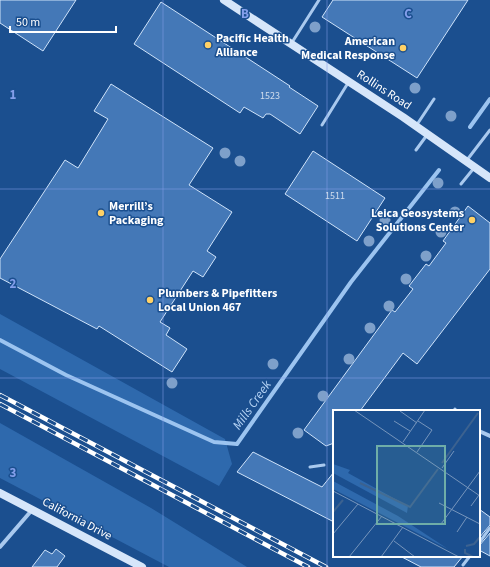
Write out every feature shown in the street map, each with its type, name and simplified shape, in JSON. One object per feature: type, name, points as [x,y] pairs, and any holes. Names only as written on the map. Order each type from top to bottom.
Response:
[{"type":"main road","name":"Rollins Road","points":[[224,0],[428,134],[490,178]]},
{"type":"main road","name":"California Drive","points":[[0,493],[142,567]]},
{"type":"street","points":[[480,431],[490,436]]},
{"type":"street","points":[[0,547],[33,510]]},
{"type":"lane","points":[[291,44],[319,0]]},
{"type":"lane","points":[[322,125],[349,82]]},
{"type":"lane","points":[[416,126],[434,99]]},
{"type":"lane","points":[[467,161],[489,131]]},
{"type":"lane","points":[[416,150],[428,134]]},
{"type":"lane","points":[[461,184],[476,167]]},
{"type":"lane","points":[[310,467],[324,465]]},
{"type":"lane","points":[[480,542],[490,528]]},
{"type":"lane","points":[[463,565],[469,557]]},
{"type":"shaded area","points":[[0,314],[225,439],[232,464],[219,486],[0,369]]},
{"type":"shaded area","points":[[0,423],[151,508],[247,567],[169,567],[0,478]]},
{"type":"building","points":[[0,0],[76,0],[43,51],[0,23]]},
{"type":"building","name":"American Medical Response","points":[[333,0],[468,0],[417,78],[322,17]]},
{"type":"building","points":[[161,2],[290,86],[289,87],[318,106],[300,134],[270,114],[266,114],[263,118],[244,107],[240,113],[134,44]]},
{"type":"building","name":"Merrill’s Packaging","points":[[111,84],[213,148],[189,185],[232,212],[207,251],[216,257],[203,277],[193,271],[160,322],[170,328],[166,335],[187,349],[172,372],[99,326],[97,329],[0,278],[0,259],[65,160],[78,168],[108,119],[94,111]]},
{"type":"building","points":[[313,151],[385,198],[357,241],[285,194]]},
{"type":"building","points":[[468,206],[490,223],[490,269],[417,364],[403,353],[361,410],[333,410],[333,443],[326,446],[304,430],[392,310],[395,312],[413,289],[409,286],[426,264],[429,266],[446,243],[443,241]]},
{"type":"building","points":[[253,452],[322,487],[333,473],[333,521],[237,472]]},
{"type":"building","points":[[480,510],[490,517],[490,525],[480,537]]},
{"type":"building","points":[[490,533],[490,556],[480,551],[480,545]]},
{"type":"building","points":[[56,549],[65,556],[57,567],[32,567],[45,550],[52,554]]},
{"type":"building","points":[[402,557],[462,557],[454,567],[421,567]]},
{"type":"waterway","name":"Mills Creek","points":[[470,127],[490,99]]},
{"type":"waterway","name":"Mills Creek","points":[[0,340],[66,375],[214,442],[237,444],[351,282],[439,170]]},
{"type":"railway","points":[[0,395],[326,567]]},
{"type":"railway","points":[[0,404],[308,567]]},
{"type":"place","name":"Pacific Health Alliance","points":[[208,45]]},
{"type":"place","name":"American Medical Response","points":[[403,48]]},
{"type":"place","name":"Merrill’s Packaging","points":[[101,213]]},
{"type":"place","name":"Leica Geosystems Solutions Center","points":[[472,220]]},
{"type":"place","name":"Plumbers & Pipefitters Local Union 467","points":[[150,300]]}]
